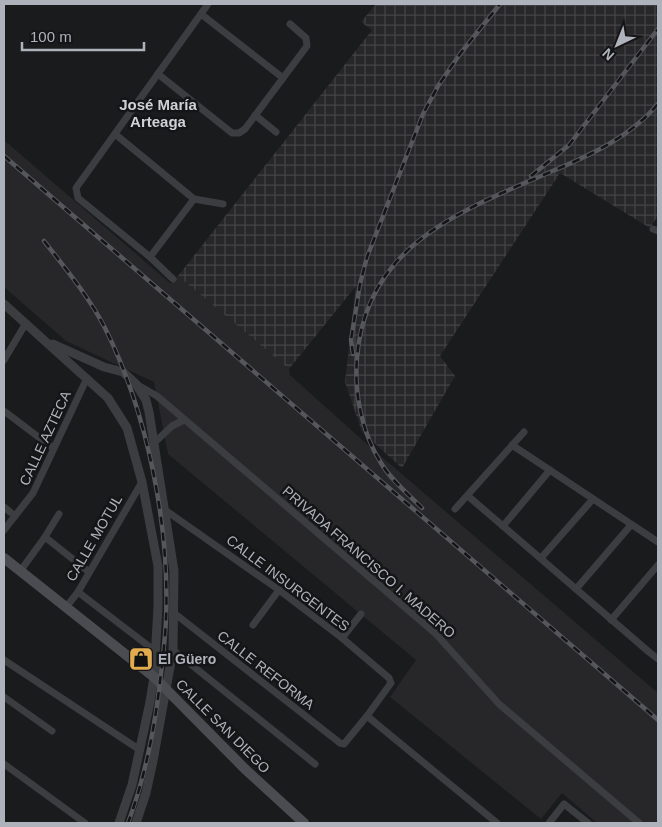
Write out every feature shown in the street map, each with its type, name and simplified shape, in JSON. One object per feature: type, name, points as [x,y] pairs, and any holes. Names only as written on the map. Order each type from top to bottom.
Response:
[{"type":"main road","name":"CALLE SAN DIEGO","points":[[4,558],[67,606],[154,677],[245,769],[304,823]]},
{"type":"street","points":[[173,279],[78,198],[76,188],[208,4]]},
{"type":"street","points":[[201,14],[283,78]]},
{"type":"street","points":[[158,74],[232,133],[239,133],[245,129],[307,46],[306,38],[290,24]]},
{"type":"street","points":[[255,115],[276,132]]},
{"type":"street","points":[[114,134],[194,199],[223,204]]},
{"type":"street","points":[[150,258],[194,199]]},
{"type":"street","points":[[4,304],[108,398],[124,421],[142,482],[158,566],[158,608],[154,677],[132,785],[119,823]]},
{"type":"street","points":[[4,360],[26,324]]},
{"type":"street","points":[[46,341],[104,367],[123,372],[136,384],[146,400],[174,571],[174,613],[173,650],[167,690],[146,793],[136,823]]},
{"type":"street","name":"CALLE AZTECA","points":[[4,530],[33,493],[86,378]]},
{"type":"street","name":"PRIVADA FRANCISCO I. MADERO","points":[[136,384],[156,396],[435,632],[500,704],[639,823]]},
{"type":"street","points":[[4,411],[54,448]]},
{"type":"street","points":[[154,444],[172,426],[184,420]]},
{"type":"street","points":[[456,509],[524,432]]},
{"type":"street","points":[[512,445],[658,542]]},
{"type":"street","points":[[503,526],[550,470]]},
{"type":"street","name":"CALLE MOTUL","points":[[67,606],[78,592],[142,482]]},
{"type":"street","points":[[468,496],[611,620],[657,656]]},
{"type":"street","points":[[541,558],[593,498]]},
{"type":"street","points":[[4,507],[15,516]]},
{"type":"street","name":"CALLE INSURGENTES","points":[[165,510],[279,590],[342,638],[389,678],[391,683],[367,716]]},
{"type":"street","points":[[21,570],[59,514]]},
{"type":"street","points":[[576,589],[631,525]]},
{"type":"street","points":[[45,537],[89,572]]},
{"type":"street","points":[[611,620],[658,565]]},
{"type":"street","points":[[253,625],[279,590]]},
{"type":"street","points":[[78,592],[155,651]]},
{"type":"street","name":"CALLE REFORMA","points":[[174,613],[340,743],[344,744],[367,716]]},
{"type":"street","points":[[342,638],[361,614]]},
{"type":"street","points":[[173,650],[315,764]]},
{"type":"street","points":[[4,660],[140,750]]},
{"type":"street","points":[[4,697],[52,731]]},
{"type":"street","points":[[367,716],[497,823]]},
{"type":"street","points":[[4,764],[85,823]]},
{"type":"street","points":[[549,823],[564,804],[588,823]]},
{"type":"shaded area","points":[[376,4],[658,4],[658,216],[650,228],[560,173],[440,356],[455,376],[402,468],[362,432],[345,382],[356,286],[289,369],[178,276],[372,30],[361,22]]},
{"type":"shaded area","points":[[4,140],[171,284],[178,276],[289,369],[290,375],[369,446],[658,693],[658,823],[597,823],[562,793],[541,819],[390,697],[416,660],[168,454],[154,382],[66,341],[4,287]]},
{"type":"railway","points":[[353,354],[351,340],[360,284],[367,257],[423,114],[438,86],[460,54],[500,4]]},
{"type":"railway","points":[[531,176],[569,145],[658,29]]},
{"type":"railway","points":[[422,508],[395,481],[381,463],[364,426],[358,399],[357,358],[364,319],[379,286],[399,259],[425,236],[454,217],[611,143],[636,126],[658,104]]},
{"type":"railway","points":[[4,156],[658,720]]},
{"type":"railway","points":[[44,241],[92,305],[120,361],[144,432],[160,508],[166,583],[164,649],[150,746],[143,777],[128,823]]},
{"type":"place","name":"El Güero","points":[[141,659]]},
{"type":"district","name":"José María Arteaga","points":[[158,112]]}]
